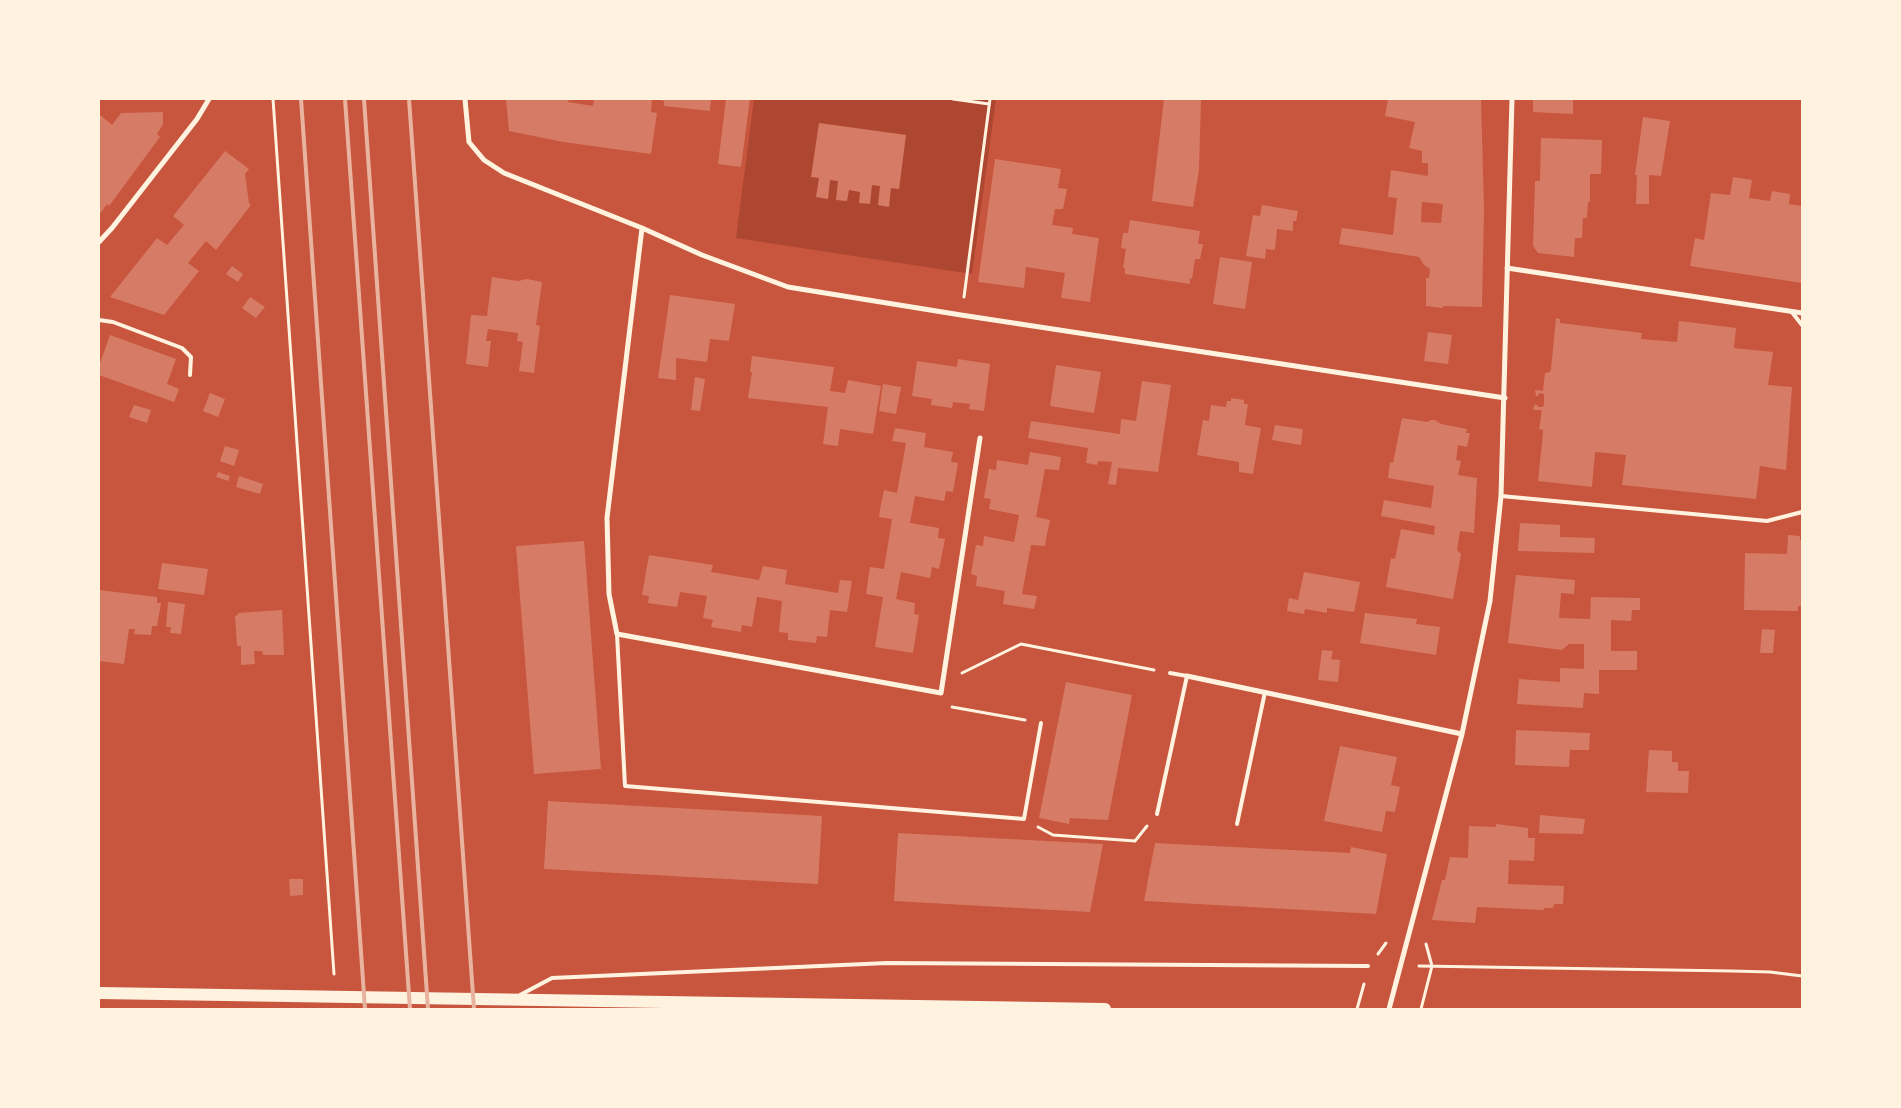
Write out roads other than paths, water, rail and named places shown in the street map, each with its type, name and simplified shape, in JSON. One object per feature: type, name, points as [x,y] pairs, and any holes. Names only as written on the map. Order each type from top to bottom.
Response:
[{"type":"main road","points":[[99,994],[1105,1009]]},
{"type":"street","points":[[99,242],[197,119],[209,99]]},
{"type":"street","points":[[465,99],[469,142],[484,160],[504,172],[642,228],[702,255],[788,287],[1505,398]]},
{"type":"street","points":[[1389,1009],[1462,734],[1490,601],[1501,496],[1512,99]]},
{"type":"street","points":[[642,228],[607,518],[609,594],[617,634],[940,694],[980,438]]},
{"type":"street","points":[[1507,268],[1802,313]]},
{"type":"street","points":[[1187,676],[1462,734]]},
{"type":"lane","points":[[1791,311],[1802,325]]},
{"type":"lane","points":[[99,320],[113,322],[182,348],[191,357],[190,375]]},
{"type":"lane","points":[[1501,496],[1767,521],[1802,512]]},
{"type":"lane","points":[[617,634],[625,786],[1024,819],[1041,723]]},
{"type":"lane","points":[[1157,814],[1187,676],[1170,673]]},
{"type":"lane","points":[[1237,824],[1265,692]]},
{"type":"lane","points":[[511,1000],[552,978],[887,963],[1368,966]]},
{"type":"railway","points":[[301,99],[365,1009]]},
{"type":"railway","points":[[345,99],[410,1009]]},
{"type":"railway","points":[[364,99],[428,1009]]},
{"type":"railway","points":[[409,99],[474,1009]]}]
